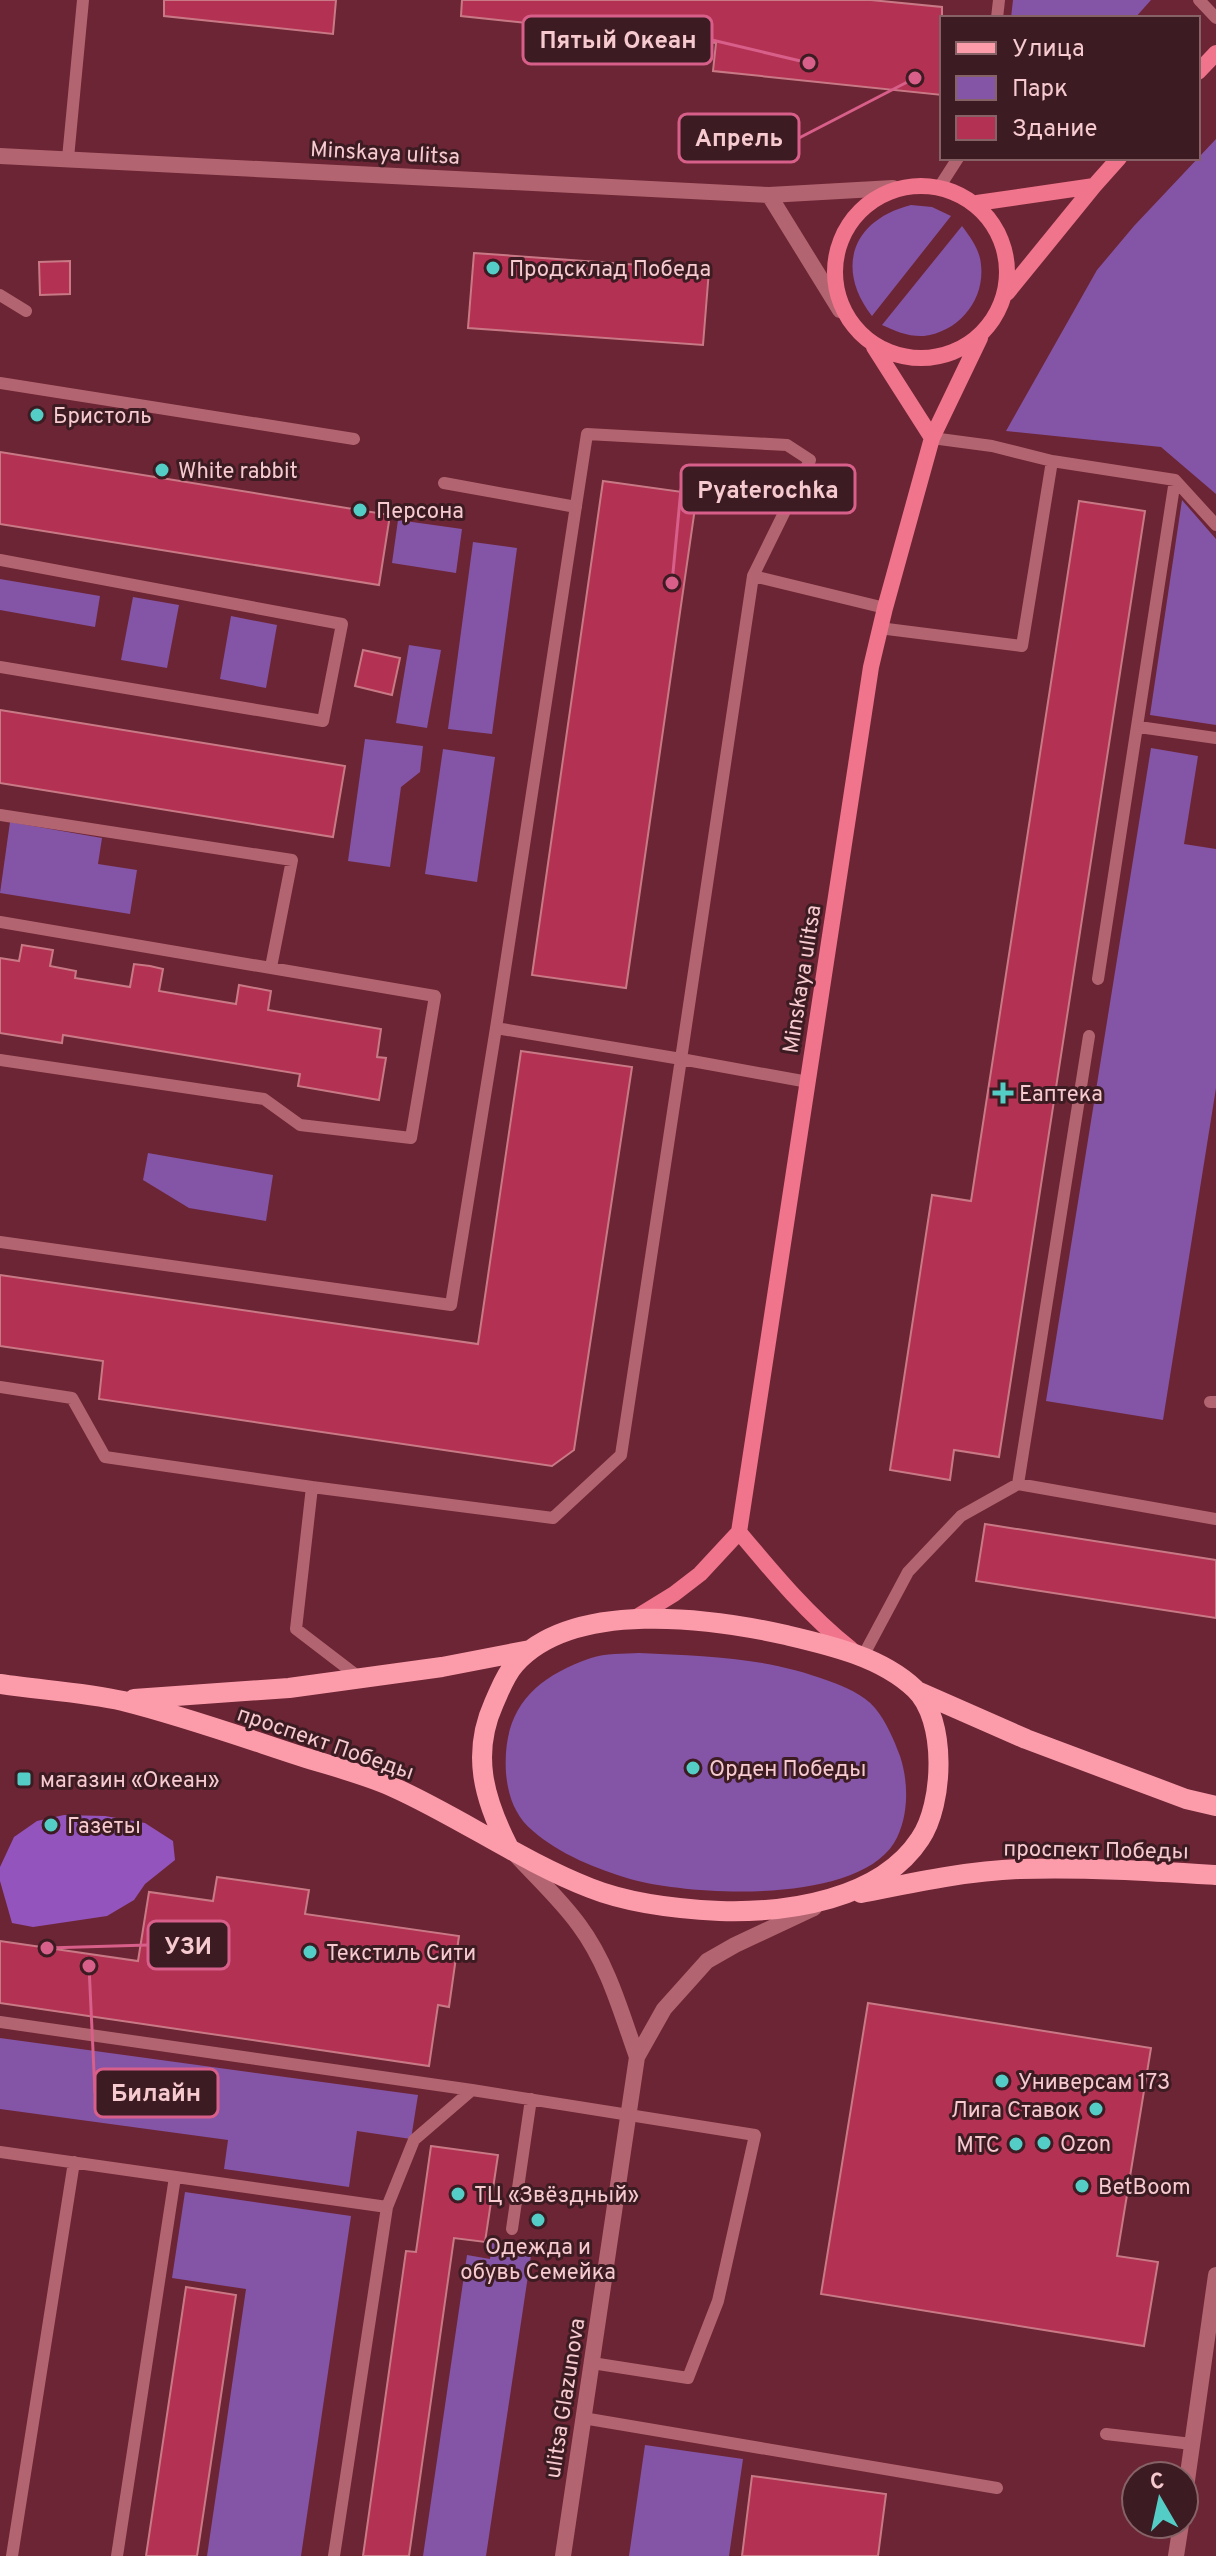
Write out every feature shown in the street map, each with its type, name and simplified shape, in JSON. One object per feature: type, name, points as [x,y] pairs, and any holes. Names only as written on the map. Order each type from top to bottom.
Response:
[{"type":"main road","points":[[1200,70],[1216,53]]},
{"type":"main road","points":[[874,347],[929,360],[980,338],[1007,293],[1117,160]]},
{"type":"main road","points":[[932,438],[874,347],[840,310],[833,260],[853,215],[893,188],[940,186],[977,203],[1004,240],[1007,293]]},
{"type":"main road","points":[[977,203],[1094,186]]},
{"type":"main road","name":"Minskaya ulitsa","points":[[739,1532],[871,667],[932,438],[980,338]]},
{"type":"main road","points":[[635,1618],[700,1574],[739,1532],[773,1574],[827,1630],[862,1658]]},
{"type":"main road","points":[[508,1846],[491,1812],[484,1781],[482,1740],[503,1683],[514,1665],[530,1650],[556,1636],[609,1621],[635,1618],[747,1626],[810,1641],[893,1671],[919,1692],[1026,1739],[1186,1799],[1216,1806]]},
{"type":"main road","name":"проспект Победы","points":[[120,1701],[289,1688],[442,1667],[530,1650]]},
{"type":"main road","name":"проспект Победы","points":[[0,1684],[120,1701],[391,1786],[548,1870],[594,1890],[642,1903],[686,1909],[755,1911],[1016,1869],[1106,1869],[1216,1875]]},
{"type":"main road","points":[[833,1899],[895,1866],[918,1843],[932,1819],[938,1752],[933,1717],[919,1692]]},
{"type":"street","name":"Minskaya ulitsa","points":[[0,156],[769,195],[893,188]]},
{"type":"street","points":[[769,195],[840,310]]},
{"type":"street","name":"ulitsa Glazunova","points":[[508,1846],[579,1925],[609,1977],[637,2057]]},
{"type":"street","name":"ulitsa Glazunova","points":[[563,2556],[637,2057],[664,2009],[707,1961],[833,1899]]},
{"type":"street","points":[[1190,2460],[1216,2275]]},
{"type":"lane","points":[[68,158],[83,0]]},
{"type":"lane","points":[[1199,0],[1216,18]]},
{"type":"lane","points":[[940,186],[957,160]]},
{"type":"lane","points":[[0,295],[26,311]]},
{"type":"lane","points":[[0,383],[354,439]]},
{"type":"lane","points":[[0,1242],[451,1305],[587,434],[787,445],[810,460],[753,576],[621,1455],[553,1518],[105,1457],[72,1398],[0,1387]]},
{"type":"lane","points":[[932,438],[1175,480],[1216,525]]},
{"type":"lane","points":[[879,628],[1022,646],[1052,461]]},
{"type":"lane","points":[[1098,979],[1175,480]]},
{"type":"lane","points":[[444,483],[576,507]]},
{"type":"lane","points":[[0,560],[342,624],[323,721],[0,667]]},
{"type":"lane","points":[[753,576],[885,608]]},
{"type":"lane","points":[[1139,727],[1216,738]]},
{"type":"lane","points":[[0,815],[292,860],[271,967]]},
{"type":"lane","points":[[0,922],[435,996],[411,1138],[300,1125],[264,1099],[0,1060]]},
{"type":"lane","points":[[496,1028],[808,1082]]},
{"type":"lane","points":[[1018,1484],[1089,1036]]},
{"type":"lane","points":[[862,1658],[908,1572],[961,1516],[1018,1484],[1216,1519]]},
{"type":"lane","points":[[312,1487],[296,1629],[360,1678]]},
{"type":"lane","points":[[0,2022],[472,2090],[755,2135],[718,2301],[688,2378],[592,2363]]},
{"type":"lane","points":[[334,2556],[387,2207],[414,2140],[472,2090]]},
{"type":"lane","points":[[512,2229],[531,2099]]},
{"type":"lane","points":[[0,2152],[387,2207]]},
{"type":"lane","points":[[12,2556],[74,2162]]},
{"type":"lane","points":[[117,2556],[175,2177]]},
{"type":"lane","points":[[583,2418],[997,2488]]},
{"type":"lane","points":[[1106,2434],[1192,2444]]},
{"type":"green space","points":[[1013,0],[1151,0],[1137,16],[1011,16]]},
{"type":"green space","points":[[1216,139],[1216,494],[1161,447],[1006,431],[1097,270],[1134,226],[1196,160],[1200,160],[1200,156]]},
{"type":"green space","points":[[911,205],[932,207],[951,216],[872,316],[854,281],[856,248],[863,234],[875,222]]},
{"type":"green space","points":[[962,226],[977,249],[981,265],[979,290],[967,312],[948,328],[924,336],[908,335],[882,325]]},
{"type":"green space","points":[[1182,500],[1216,539],[1216,725],[1150,715]]},
{"type":"green space","points":[[398,520],[462,529],[456,573],[392,563]]},
{"type":"green space","points":[[473,542],[517,548],[492,734],[448,729]]},
{"type":"green space","points":[[0,579],[100,596],[95,627],[0,610]]},
{"type":"green space","points":[[133,597],[179,605],[167,668],[121,660]]},
{"type":"green space","points":[[231,616],[277,625],[266,688],[220,679]]},
{"type":"green space","points":[[409,645],[441,650],[427,728],[396,723]]},
{"type":"green space","points":[[365,739],[423,746],[420,772],[401,787],[390,867],[348,861]]},
{"type":"green space","points":[[1151,748],[1198,756],[1184,844],[1216,849],[1216,1088],[1163,1420],[1046,1401]]},
{"type":"green space","points":[[443,749],[495,757],[477,882],[425,874]]},
{"type":"green space","points":[[10,822],[102,838],[98,864],[137,870],[130,914],[0,893]]},
{"type":"green space","points":[[148,1153],[273,1175],[266,1221],[189,1208],[143,1180]]},
{"type":"green space","points":[[639,1653],[758,1662],[835,1683],[865,1699],[886,1725],[903,1766],[905,1812],[894,1843],[874,1863],[845,1877],[770,1891],[730,1891],[657,1885],[630,1879],[579,1860],[543,1839],[521,1819],[509,1790],[506,1751],[516,1714],[525,1699],[538,1687],[571,1666],[602,1655]]},
{"type":"green space","points":[[0,2038],[418,2095],[411,2139],[357,2131],[349,2187],[224,2169],[228,2140],[0,2109]]},
{"type":"green space","points":[[185,2192],[351,2216],[301,2556],[207,2556],[246,2289],[172,2278]]},
{"type":"green space","points":[[492,2243],[532,2249],[486,2556],[423,2556],[467,2255],[490,2259]]},
{"type":"green space","points":[[645,2445],[743,2459],[729,2556],[629,2556]]},
{"type":"shaded area","points":[[64,1815],[105,1816],[145,1823],[173,1841],[175,1860],[145,1884],[134,1900],[107,1916],[33,1927],[12,1923],[0,1881],[0,1867],[14,1837],[37,1821]]},
{"type":"building","points":[[164,0],[336,0],[333,34],[164,16]]},
{"type":"building","points":[[462,0],[871,0],[942,7],[940,95],[713,71],[716,43],[461,16]]},
{"type":"building","points":[[474,253],[709,270],[703,345],[468,328]]},
{"type":"building","points":[[70,261],[70,294],[40,295],[39,262]]},
{"type":"building","points":[[0,452],[390,515],[379,585],[0,524]]},
{"type":"building","points":[[603,481],[697,494],[626,988],[532,975]]},
{"type":"building","points":[[1079,501],[1145,511],[999,1457],[954,1450],[950,1480],[890,1470],[932,1195],[971,1201]]},
{"type":"building","points":[[363,650],[400,658],[392,695],[355,686]]},
{"type":"building","points":[[0,710],[345,766],[333,837],[0,783]]},
{"type":"building","points":[[22,945],[53,950],[50,966],[76,971],[75,978],[130,987],[134,964],[150,966],[163,969],[159,991],[236,1004],[239,985],[271,991],[268,1010],[381,1029],[377,1057],[386,1058],[379,1100],[298,1086],[300,1074],[63,1035],[62,1043],[0,1033],[0,958],[19,961]]},
{"type":"building","points":[[521,1051],[632,1067],[574,1450],[552,1466],[99,1399],[103,1361],[0,1346],[0,1275],[478,1344]]},
{"type":"building","points":[[985,1524],[1216,1560],[1216,1618],[976,1581]]},
{"type":"building","points":[[217,1877],[309,1890],[305,1914],[459,1936],[449,2007],[438,2005],[429,2066],[0,2003],[0,1941],[138,1961],[149,1892],[213,1901]]},
{"type":"building","points":[[868,2003],[1151,2048],[1117,2256],[1158,2262],[1144,2346],[821,2294]]},
{"type":"building","points":[[431,2146],[498,2155],[485,2242],[454,2238],[409,2556],[363,2556],[406,2251],[416,2252]]},
{"type":"building","points":[[186,2287],[236,2295],[197,2556],[146,2556]]},
{"type":"building","points":[[752,2476],[886,2494],[878,2556],[742,2556]]},
{"type":"place","name":"Пятый Океан","points":[[809,63]]},
{"type":"place","name":"Апрель","points":[[915,78]]},
{"type":"place","name":"Продсклад Победа","points":[[493,268]]},
{"type":"place","name":"Бристоль","points":[[37,415]]},
{"type":"place","name":"White rabbit","points":[[162,470]]},
{"type":"place","name":"Персона","points":[[360,510]]},
{"type":"place","name":"Pyaterochka","points":[[672,583]]},
{"type":"place","name":"Еаптека","points":[[1003,1093]]},
{"type":"place","name":"Орден Победы","points":[[693,1768]]},
{"type":"place","name":"магазин «Океан»","points":[[24,1779]]},
{"type":"place","name":"Газеты","points":[[51,1825]]},
{"type":"place","name":"УЗИ","points":[[47,1948]]},
{"type":"place","name":"Текстиль Сити","points":[[310,1952]]},
{"type":"place","name":"Билайн","points":[[89,1966]]},
{"type":"place","name":"Универсам 173","points":[[1002,2081]]},
{"type":"place","name":"Лига Ставок","points":[[1096,2109]]},
{"type":"place","name":"Ozon","points":[[1044,2143]]},
{"type":"place","name":"МТС","points":[[1016,2144]]},
{"type":"place","name":"BetBoom","points":[[1082,2186]]},
{"type":"place","name":"ТЦ «Звёздный»","points":[[458,2194]]},
{"type":"place","name":"Одежда и обувь Семейка","points":[[538,2220]]}]
